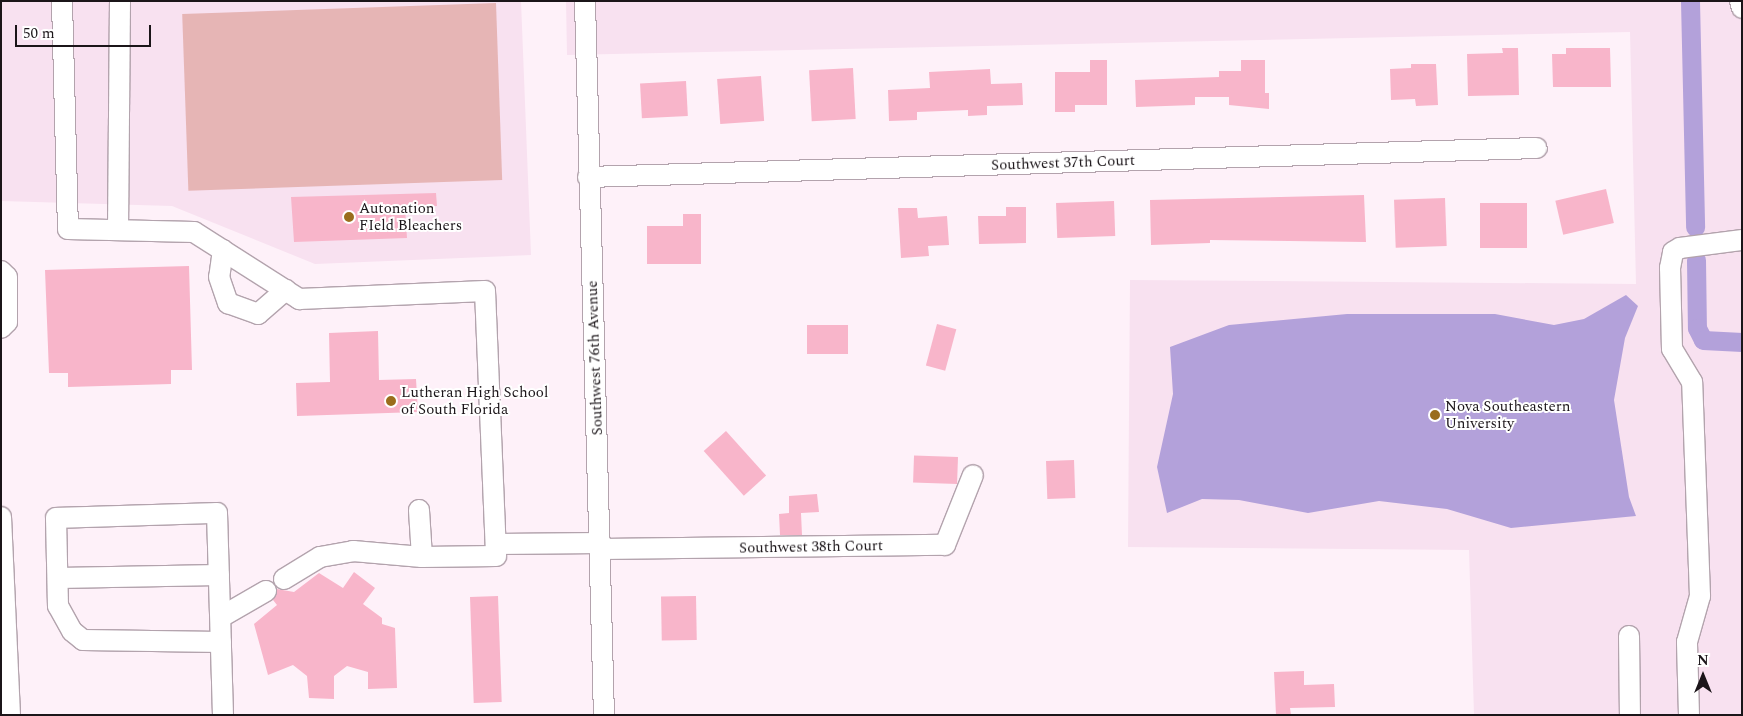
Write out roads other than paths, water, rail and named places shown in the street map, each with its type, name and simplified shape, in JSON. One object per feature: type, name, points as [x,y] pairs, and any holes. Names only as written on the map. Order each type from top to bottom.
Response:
[{"type":"street","points":[[62,1],[68,230],[194,232],[299,299],[485,291],[496,556],[422,557],[353,551],[320,557],[284,579]]},
{"type":"street","points":[[118,230],[120,1]]},
{"type":"street","name":"Southwest 76th Avenue","points":[[585,1],[588,178],[602,546],[604,715]]},
{"type":"street","points":[[1740,1],[1742,8]]},
{"type":"street","name":"Southwest 37th Court","points":[[588,178],[1537,148]]},
{"type":"street","points":[[1689,715],[1687,642],[1700,596],[1692,382],[1672,349],[1670,268],[1673,252],[1680,248],[1742,240]]},
{"type":"street","points":[[223,250],[219,278],[228,304],[258,314],[286,290]]},
{"type":"street","points":[[1,271],[7,277],[7,322],[1,328]]},
{"type":"street","name":"Southwest 38th Court","points":[[602,546],[945,545],[973,475]]},
{"type":"street","points":[[420,510],[422,557]]},
{"type":"street","points":[[221,642],[83,640],[72,631],[58,606],[56,518],[217,513],[221,642],[223,715]]},
{"type":"street","points":[[1,516],[10,715]]},
{"type":"street","points":[[496,544],[602,546]]},
{"type":"street","points":[[58,578],[219,575]]},
{"type":"street","points":[[220,617],[266,591]]},
{"type":"street","points":[[1629,636],[1630,715]]},
{"type":"waterway","points":[[1690,1],[1695,227]]},
{"type":"waterway","points":[[1696,260],[1697,328],[1703,340],[1742,342]]},
{"type":"place","name":"Autonation FIeld Bleachers","points":[[349,217]]},
{"type":"place","name":"Lutheran High School of South Florida","points":[[391,401]]},
{"type":"place","name":"Nova Southeastern University","points":[[1435,415]]}]
